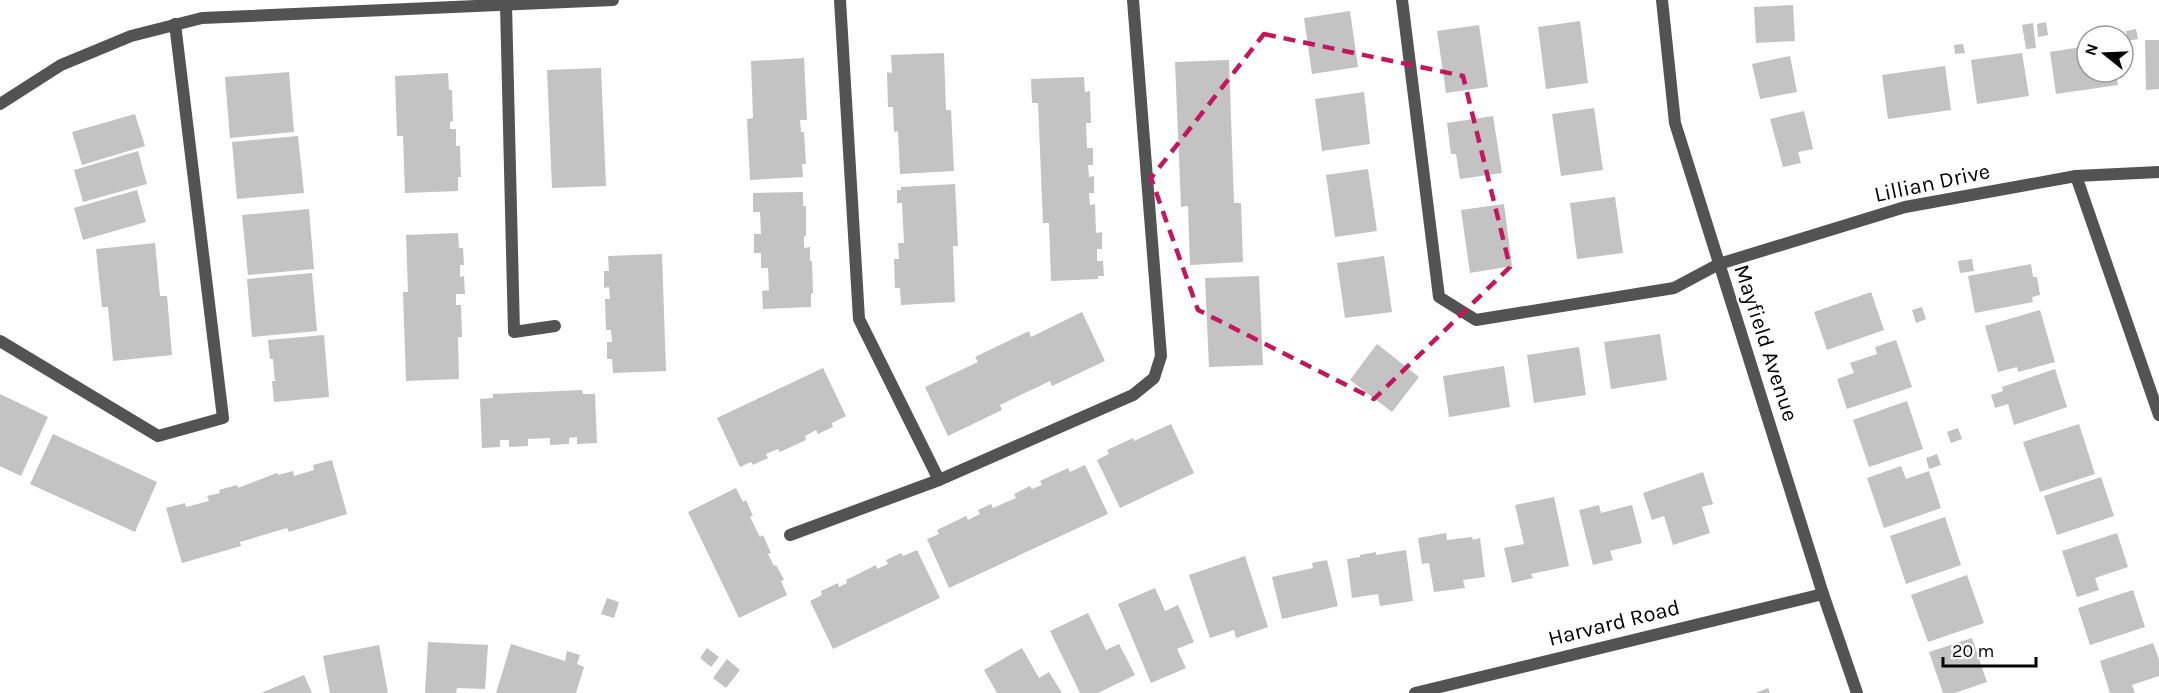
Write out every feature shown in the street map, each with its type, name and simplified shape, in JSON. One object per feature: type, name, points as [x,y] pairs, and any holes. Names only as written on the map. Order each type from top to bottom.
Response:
[{"type":"street","points":[[0,104],[61,65],[131,36],[202,18],[613,0]]},
{"type":"street","points":[[840,0],[859,319],[939,480]]},
{"type":"street","points":[[790,535],[939,480],[1133,394],[1154,378],[1161,356],[1133,0]]},
{"type":"street","name":"Lillian Drive","points":[[1402,0],[1438,297],[1476,320],[1674,288],[1719,264],[1905,207],[2076,176],[2159,172]]},
{"type":"street","name":"Mayfield Avenue","points":[[1662,0],[1675,123],[1823,594],[1857,693]]},
{"type":"street","points":[[506,4],[514,332],[555,326]]},
{"type":"street","points":[[0,341],[158,436],[223,418],[175,24]]},
{"type":"street","points":[[2076,176],[2159,415]]},
{"type":"street","name":"Harvard Road","points":[[1415,693],[1823,594]]},
{"type":"highlighted area","points":[[1264,34],[1463,76],[1510,267],[1374,399],[1198,310],[1151,178]]},
{"type":"building","points":[[1793,5],[1795,41],[1756,43],[1754,7]]},
{"type":"building","points":[[1350,11],[1358,67],[1312,74],[1304,18]]},
{"type":"building","points":[[1580,21],[1588,83],[1546,89],[1538,27]]},
{"type":"building","points":[[2046,22],[2048,35],[2038,37],[2037,24]]},
{"type":"building","points":[[2033,23],[2036,48],[2026,49],[2022,25]]},
{"type":"building","points":[[1479,25],[1488,87],[1446,93],[1437,31]]},
{"type":"building","points":[[2145,40],[2159,40],[2159,89],[2146,90]]},
{"type":"building","points":[[1963,44],[1965,53],[1955,54],[1954,45]]},
{"type":"building","points":[[2075,48],[2075,84],[2118,85],[2056,94],[2050,52]]},
{"type":"building","points":[[944,53],[946,110],[951,110],[954,171],[900,174],[898,131],[894,132],[893,107],[888,107],[887,72],[892,73],[891,55]]},
{"type":"building","points":[[2022,53],[2029,96],[1977,104],[1971,60]]},
{"type":"building","points":[[1790,56],[1797,92],[1760,99],[1752,64]]},
{"type":"building","points":[[804,58],[807,120],[800,120],[801,132],[804,132],[806,164],[802,164],[803,177],[750,180],[747,119],[753,118],[751,61]]},
{"type":"building","points":[[1229,60],[1234,203],[1241,203],[1243,262],[1190,265],[1188,206],[1181,207],[1175,62]]},
{"type":"building","points":[[1945,66],[1951,110],[1888,119],[1882,75]]},
{"type":"building","points":[[601,68],[606,186],[552,188],[547,70]]},
{"type":"building","points":[[289,72],[294,132],[230,138],[225,77]]},
{"type":"building","points":[[448,73],[449,90],[452,90],[453,121],[450,122],[450,129],[456,129],[456,146],[460,146],[461,177],[458,177],[458,191],[405,193],[403,136],[397,136],[395,76]]},
{"type":"building","points":[[1084,77],[1085,92],[1090,91],[1091,123],[1086,123],[1087,148],[1093,148],[1093,165],[1088,165],[1089,177],[1094,176],[1094,193],[1089,193],[1090,205],[1095,204],[1096,233],[1102,232],[1102,249],[1097,249],[1097,261],[1103,261],[1104,276],[1098,276],[1098,279],[1051,281],[1049,223],[1043,223],[1038,103],[1032,103],[1031,79]]},
{"type":"building","points":[[1364,92],[1370,144],[1322,151],[1315,99]]},
{"type":"building","points":[[1594,108],[1603,170],[1561,176],[1552,114]]},
{"type":"building","points":[[1804,111],[1813,149],[1798,152],[1801,163],[1783,167],[1770,119]]},
{"type":"building","points":[[135,114],[145,146],[82,165],[72,132]]},
{"type":"building","points":[[1493,116],[1502,173],[1460,179],[1456,154],[1451,154],[1447,123]]},
{"type":"building","points":[[298,136],[304,193],[237,199],[232,142]]},
{"type":"building","points":[[138,151],[147,184],[83,202],[74,170]]},
{"type":"building","points":[[1368,169],[1377,231],[1335,237],[1326,175]]},
{"type":"building","points":[[955,184],[958,246],[953,246],[955,302],[901,305],[900,288],[895,288],[894,259],[899,259],[898,243],[904,243],[902,203],[897,203],[897,190],[901,190],[901,187]]},
{"type":"building","points":[[137,190],[146,222],[83,240],[74,208]]},
{"type":"building","points":[[803,192],[803,206],[806,206],[804,248],[810,247],[810,261],[812,261],[811,307],[763,309],[762,291],[769,290],[768,268],[761,268],[761,253],[754,253],[754,234],[761,234],[760,212],[753,212],[753,193]]},
{"type":"building","points":[[1615,197],[1623,253],[1577,259],[1570,203]]},
{"type":"building","points":[[1504,204],[1512,266],[1470,273],[1461,210]]},
{"type":"building","points":[[309,209],[314,269],[248,275],[242,215]]},
{"type":"building","points":[[458,233],[459,248],[463,248],[464,265],[460,265],[460,277],[464,276],[465,294],[456,294],[456,305],[461,305],[462,337],[458,337],[459,379],[406,381],[403,292],[408,292],[406,235]]},
{"type":"building","points":[[155,243],[160,296],[167,296],[172,355],[113,361],[108,307],[102,307],[96,249]]},
{"type":"building","points":[[662,254],[666,371],[613,373],[612,359],[607,359],[607,342],[612,342],[611,330],[606,330],[605,299],[610,299],[609,287],[604,288],[604,271],[609,271],[608,256]]},
{"type":"building","points":[[1384,256],[1392,312],[1345,318],[1337,263]]},
{"type":"building","points":[[1972,259],[1974,271],[1960,273],[1958,261]]},
{"type":"building","points":[[2031,264],[2033,277],[2037,277],[2040,295],[2032,297],[2033,302],[1975,313],[1968,276]]},
{"type":"building","points":[[312,273],[317,331],[252,337],[247,279]]},
{"type":"building","points":[[1259,276],[1263,365],[1209,367],[1205,278]]},
{"type":"building","points":[[1871,292],[1884,330],[1827,350],[1814,312]]},
{"type":"building","points":[[1922,307],[1926,319],[1916,323],[1912,310]]},
{"type":"building","points":[[2040,310],[2055,362],[2018,372],[2017,367],[1998,372],[1985,326]]},
{"type":"building","points":[[1082,312],[1105,361],[1052,386],[1050,381],[1000,405],[1002,410],[948,436],[925,387],[978,362],[975,357],[1029,331],[1031,337]]},
{"type":"building","points":[[1660,334],[1667,380],[1611,389],[1604,342]]},
{"type":"building","points":[[324,335],[329,397],[274,402],[273,359],[270,359],[268,340]]},
{"type":"building","points":[[1896,340],[1912,387],[1847,409],[1837,379],[1854,373],[1850,363],[1877,354],[1875,347]]},
{"type":"building","points":[[1377,344],[1419,377],[1392,412],[1350,380]]},
{"type":"building","points":[[1579,347],[1586,395],[1534,403],[1527,355]]},
{"type":"building","points":[[1504,366],[1510,407],[1449,417],[1443,376]]},
{"type":"building","points":[[823,368],[846,416],[832,423],[833,427],[818,434],[816,430],[805,436],[806,440],[780,452],[778,449],[766,454],[768,458],[753,465],[751,462],[740,467],[717,418]]},
{"type":"building","points":[[2055,369],[2067,407],[2014,425],[2008,404],[1995,408],[1991,395],[2003,391],[2002,387]]},
{"type":"building","points":[[582,390],[583,394],[595,394],[597,443],[577,444],[577,437],[569,438],[569,444],[550,445],[550,438],[528,439],[528,446],[509,447],[509,440],[500,440],[500,447],[482,448],[480,399],[493,398],[493,394]]},
{"type":"building","points":[[0,394],[48,417],[21,476],[0,466]]},
{"type":"building","points":[[1907,401],[1923,449],[1869,467],[1853,420]]},
{"type":"building","points":[[1171,424],[1194,473],[1120,508],[1097,460],[1109,454],[1107,450],[1133,438],[1134,441]]},
{"type":"building","points":[[2079,424],[2095,474],[2040,492],[2023,442]]},
{"type":"building","points":[[1958,428],[1962,439],[1951,443],[1947,432]]},
{"type":"building","points":[[53,434],[157,482],[135,532],[30,484]]},
{"type":"building","points":[[1937,454],[1941,465],[1929,469],[1926,458]]},
{"type":"building","points":[[332,460],[347,514],[289,532],[287,528],[240,542],[241,546],[182,563],[166,508],[185,503],[186,507],[209,501],[207,496],[220,493],[219,490],[237,485],[238,488],[277,473],[278,475],[293,471],[294,476],[314,470],[313,465]]},
{"type":"building","points":[[1085,465],[1108,514],[949,588],[927,539],[939,534],[937,530],[966,516],[968,520],[980,514],[978,510],[991,504],[993,508],[1016,498],[1014,494],[1030,486],[1032,489],[1042,485],[1040,481],[1068,468],[1070,472]]},
{"type":"building","points":[[1901,466],[1906,479],[1929,471],[1941,508],[1884,528],[1867,478]]},
{"type":"building","points":[[1703,472],[1713,504],[1702,507],[1710,533],[1673,545],[1664,516],[1652,520],[1643,493]]},
{"type":"building","points":[[2101,477],[2114,516],[2057,535],[2044,496]]},
{"type":"building","points":[[736,488],[743,502],[746,500],[753,516],[750,517],[760,537],[763,535],[771,553],[768,554],[784,580],[781,581],[787,595],[739,618],[688,512]]},
{"type":"building","points":[[1554,497],[1569,566],[1531,574],[1533,578],[1512,583],[1504,548],[1524,544],[1515,505]]},
{"type":"building","points":[[1599,505],[1601,513],[1632,505],[1642,543],[1610,551],[1613,560],[1593,565],[1579,510]]},
{"type":"building","points":[[1945,517],[1961,565],[1906,584],[1890,536]]},
{"type":"building","points":[[1446,533],[1447,540],[1480,538],[1485,577],[1463,580],[1465,588],[1434,592],[1429,563],[1422,564],[1418,538]]},
{"type":"building","points":[[2117,533],[2128,567],[2095,578],[2099,590],[2077,597],[2062,551]]},
{"type":"building","points":[[917,550],[940,598],[833,649],[810,601],[822,595],[821,591],[838,583],[839,587],[847,583],[846,580],[876,565],[877,569],[888,564],[886,560],[901,553],[903,556]]},
{"type":"building","points":[[1406,550],[1413,601],[1380,606],[1378,594],[1352,598],[1347,559],[1376,552],[1376,555]]},
{"type":"building","points":[[1245,556],[1268,627],[1236,638],[1234,630],[1210,638],[1189,575]]},
{"type":"building","points":[[1327,560],[1338,606],[1282,619],[1272,577],[1313,568],[1312,563]]},
{"type":"building","points":[[1967,575],[1984,623],[1928,642],[1911,595]]},
{"type":"building","points":[[1155,588],[1165,611],[1178,605],[1194,642],[1177,649],[1186,668],[1151,683],[1118,604]]},
{"type":"building","points":[[2133,590],[2145,627],[2090,645],[2078,608]]},
{"type":"building","points":[[607,598],[619,602],[614,618],[601,614]]},
{"type":"building","points":[[1088,613],[1106,650],[1119,644],[1135,675],[1098,693],[1080,693],[1050,631]]},
{"type":"building","points":[[1972,638],[1987,682],[1955,693],[1943,693],[1929,652]]},
{"type":"building","points":[[428,642],[488,645],[485,689],[457,688],[456,693],[425,693]]},
{"type":"building","points":[[2153,643],[2159,659],[2159,676],[2132,685],[2135,693],[2110,693],[2100,661]]},
{"type":"building","points":[[511,644],[565,661],[567,651],[580,655],[577,664],[584,667],[576,693],[496,693]]},
{"type":"building","points":[[379,645],[388,693],[330,693],[323,656]]},
{"type":"building","points":[[707,648],[719,657],[711,667],[700,658]]},
{"type":"building","points":[[1022,648],[1039,678],[1049,672],[1062,693],[997,693],[984,670]]},
{"type":"building","points":[[727,659],[740,670],[726,688],[713,678]]},
{"type":"building","points":[[304,675],[312,693],[261,693]]},
{"type":"building","points":[[1768,688],[1770,693],[1755,693]]}]
